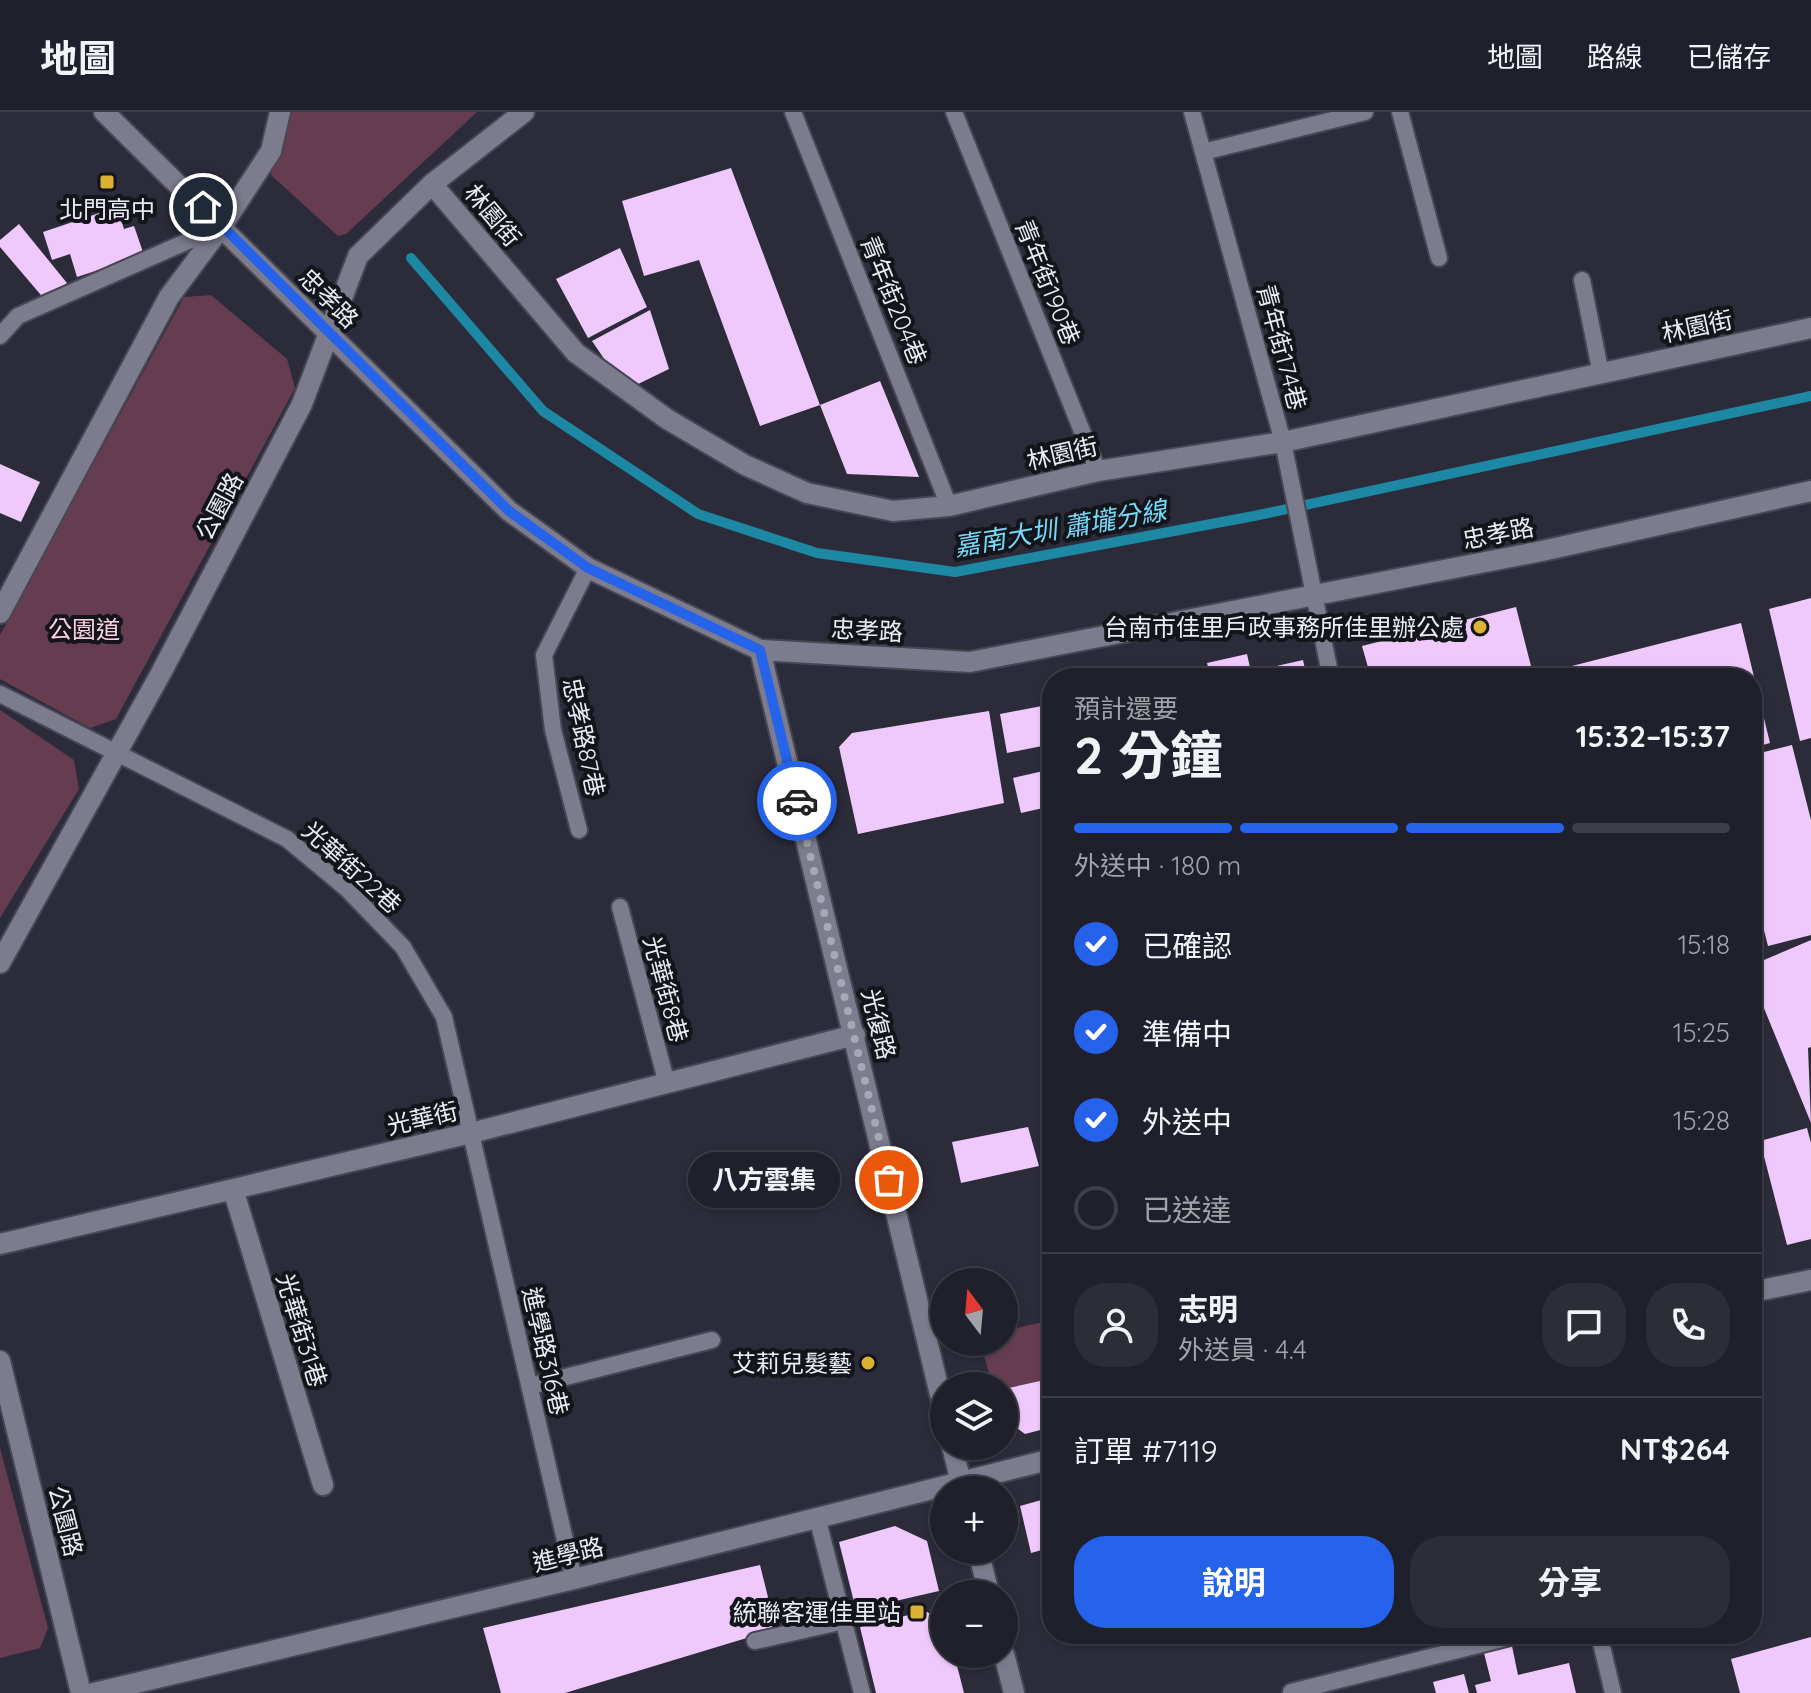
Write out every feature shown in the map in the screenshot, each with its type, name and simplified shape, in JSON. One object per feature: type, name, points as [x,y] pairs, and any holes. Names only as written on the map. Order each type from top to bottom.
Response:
[{"type":"street","name":"忠孝路","points":[[104,112],[509,511],[588,568],[760,650],[970,662],[1315,597],[1811,491]]},
{"type":"street","points":[[0,613],[169,297],[222,226],[271,151],[280,112]]},
{"type":"street","name":"公園路","points":[[0,963],[302,404],[358,256],[432,184],[524,112]]},
{"type":"street","name":"林園街","points":[[432,184],[576,353],[667,419],[745,465],[807,493],[893,511],[949,506],[1098,471],[1283,442],[1811,328]]},
{"type":"street","name":"光復路","points":[[760,650],[935,1372]]},
{"type":"street","name":"光華街","points":[[0,1244],[471,1133],[855,1035]]},
{"type":"street","name":"光華街31巷","points":[[233,1189],[323,1485]]},
{"type":"street","points":[[1762,1290],[1811,1280]]},
{"type":"street","name":"公園路","points":[[0,1361],[81,1693]]},
{"type":"street","name":"進學路","points":[[995,1476],[1042,1462]]},
{"type":"street","name":"進學路","points":[[94,1693],[574,1579],[817,1517],[930,1493]]},
{"type":"street","points":[[1008,1668],[1014,1693]]},
{"type":"lane","name":"青年街204巷","points":[[793,112],[949,506]]},
{"type":"lane","name":"青年街190巷","points":[[954,112],[1098,471]]},
{"type":"lane","name":"青年街174巷","points":[[1192,112],[1283,442],[1329,668]]},
{"type":"lane","points":[[1203,152],[1365,112]]},
{"type":"lane","points":[[1400,112],[1439,258]]},
{"type":"lane","points":[[0,336],[18,316],[222,226]]},
{"type":"lane","points":[[1582,280],[1601,374]]},
{"type":"lane","name":"忠孝路87巷","points":[[579,830],[553,730],[544,655],[588,568]]},
{"type":"lane","name":"光華街22巷","points":[[0,694],[287,839],[346,888],[403,947],[444,1017],[471,1133]]},
{"type":"lane","name":"光華街8巷","points":[[620,907],[667,1084]]},
{"type":"lane","name":"進學路316巷","points":[[471,1133],[574,1579]]},
{"type":"lane","points":[[530,1386],[712,1340]]},
{"type":"lane","points":[[817,1517],[862,1693]]},
{"type":"lane","points":[[755,1641],[844,1621]]},
{"type":"lane","points":[[1291,1692],[1482,1644]]},
{"type":"lane","points":[[1601,1644],[1613,1693]]},
{"type":"green space","points":[[288,112],[477,112],[346,234],[338,236],[271,175]]},
{"type":"green space","name":"公園道","points":[[211,295],[287,359],[295,388],[116,719],[90,728],[0,679],[0,635],[184,297]]},
{"type":"green space","points":[[0,710],[74,760],[79,789],[0,918]]},
{"type":"green space","points":[[1042,1322],[1042,1381],[1018,1386],[1018,1372],[989,1372],[984,1356],[1018,1356],[1018,1328]]},
{"type":"green space","points":[[0,1448],[48,1628],[40,1648],[0,1658]]},
{"type":"building","points":[[731,168],[820,405],[760,426],[699,260],[644,276],[622,201]]},
{"type":"building","points":[[117,207],[124,229],[134,226],[144,255],[77,277],[70,254],[52,260],[43,232]]},
{"type":"building","points":[[19,224],[67,283],[46,301],[0,247],[0,240]]},
{"type":"building","points":[[620,248],[647,307],[588,338],[556,279]]},
{"type":"building","points":[[650,310],[669,369],[634,386],[609,366],[592,341]]},
{"type":"building","points":[[880,381],[919,477],[847,474],[820,405]]},
{"type":"building","points":[[0,464],[40,482],[21,522],[0,513]]},
{"type":"building","points":[[1811,598],[1811,738],[1800,741],[1769,609]]},
{"type":"building","name":"台南市佳里戶政事務所佳里辦公處","points":[[1516,607],[1531,668],[1368,668],[1362,646]]},
{"type":"building","points":[[1741,623],[1752,668],[1564,668]]},
{"type":"building","points":[[1247,654],[1250,668],[1208,668],[1207,663]]},
{"type":"building","points":[[1303,660],[1305,668],[1268,668]]},
{"type":"building","points":[[1042,706],[1042,746],[1007,753],[1000,714]]},
{"type":"building","points":[[1762,710],[1770,743],[1762,745]]},
{"type":"building","points":[[989,711],[1004,803],[858,834],[839,747],[852,733]]},
{"type":"building","points":[[1792,745],[1811,820],[1811,935],[1768,946],[1762,923],[1762,752]]},
{"type":"building","points":[[1042,771],[1042,808],[1021,813],[1013,778]]},
{"type":"building","points":[[1811,940],[1811,1047],[1808,1048],[1811,1123],[1762,1003],[1762,961]]},
{"type":"building","points":[[1028,1127],[1039,1166],[961,1183],[952,1142]]},
{"type":"building","points":[[1807,1128],[1811,1143],[1811,1239],[1787,1245],[1762,1140]]},
{"type":"building","points":[[1042,1381],[1042,1430],[1025,1434],[1018,1429],[1018,1386]]},
{"type":"building","points":[[1042,1500],[1042,1550],[1031,1553],[1020,1506]]},
{"type":"building","points":[[895,1526],[927,1541],[930,1564],[936,1580],[930,1580],[930,1593],[856,1610],[839,1542]]},
{"type":"building","points":[[760,1565],[776,1629],[565,1693],[501,1693],[483,1628]]},
{"type":"building","points":[[925,1611],[930,1614],[930,1668],[958,1668],[964,1693],[876,1693],[860,1627]]},
{"type":"building","points":[[1811,1637],[1811,1693],[1740,1693],[1731,1659]]},
{"type":"building","points":[[1512,1646],[1518,1675],[1569,1663],[1576,1693],[1477,1693],[1475,1685],[1491,1681],[1484,1653]]},
{"type":"building","points":[[1464,1674],[1469,1693],[1436,1693],[1433,1682]]},
{"type":"waterway","name":"嘉南大圳 蕭壠分線","points":[[411,258],[543,411],[698,514],[817,553],[955,572],[1254,516],[1811,396]]},
{"type":"way so far","points":[[797,801],[889,1180]]},
{"type":"place","name":"北門高中","points":[[107,182]]},
{"type":"place","name":"台南市佳里戶政事務所佳里辦公處","points":[[1480,627]]},
{"type":"place","name":"八方雲集","points":[[889,1180]]},
{"type":"place","name":"艾莉兒髮藝","points":[[868,1363]]},
{"type":"place","name":"統聯客運佳里站","points":[[917,1612]]},
{"type":"route","points":[[203,207],[509,511],[588,568],[760,650],[797,801]]}]
